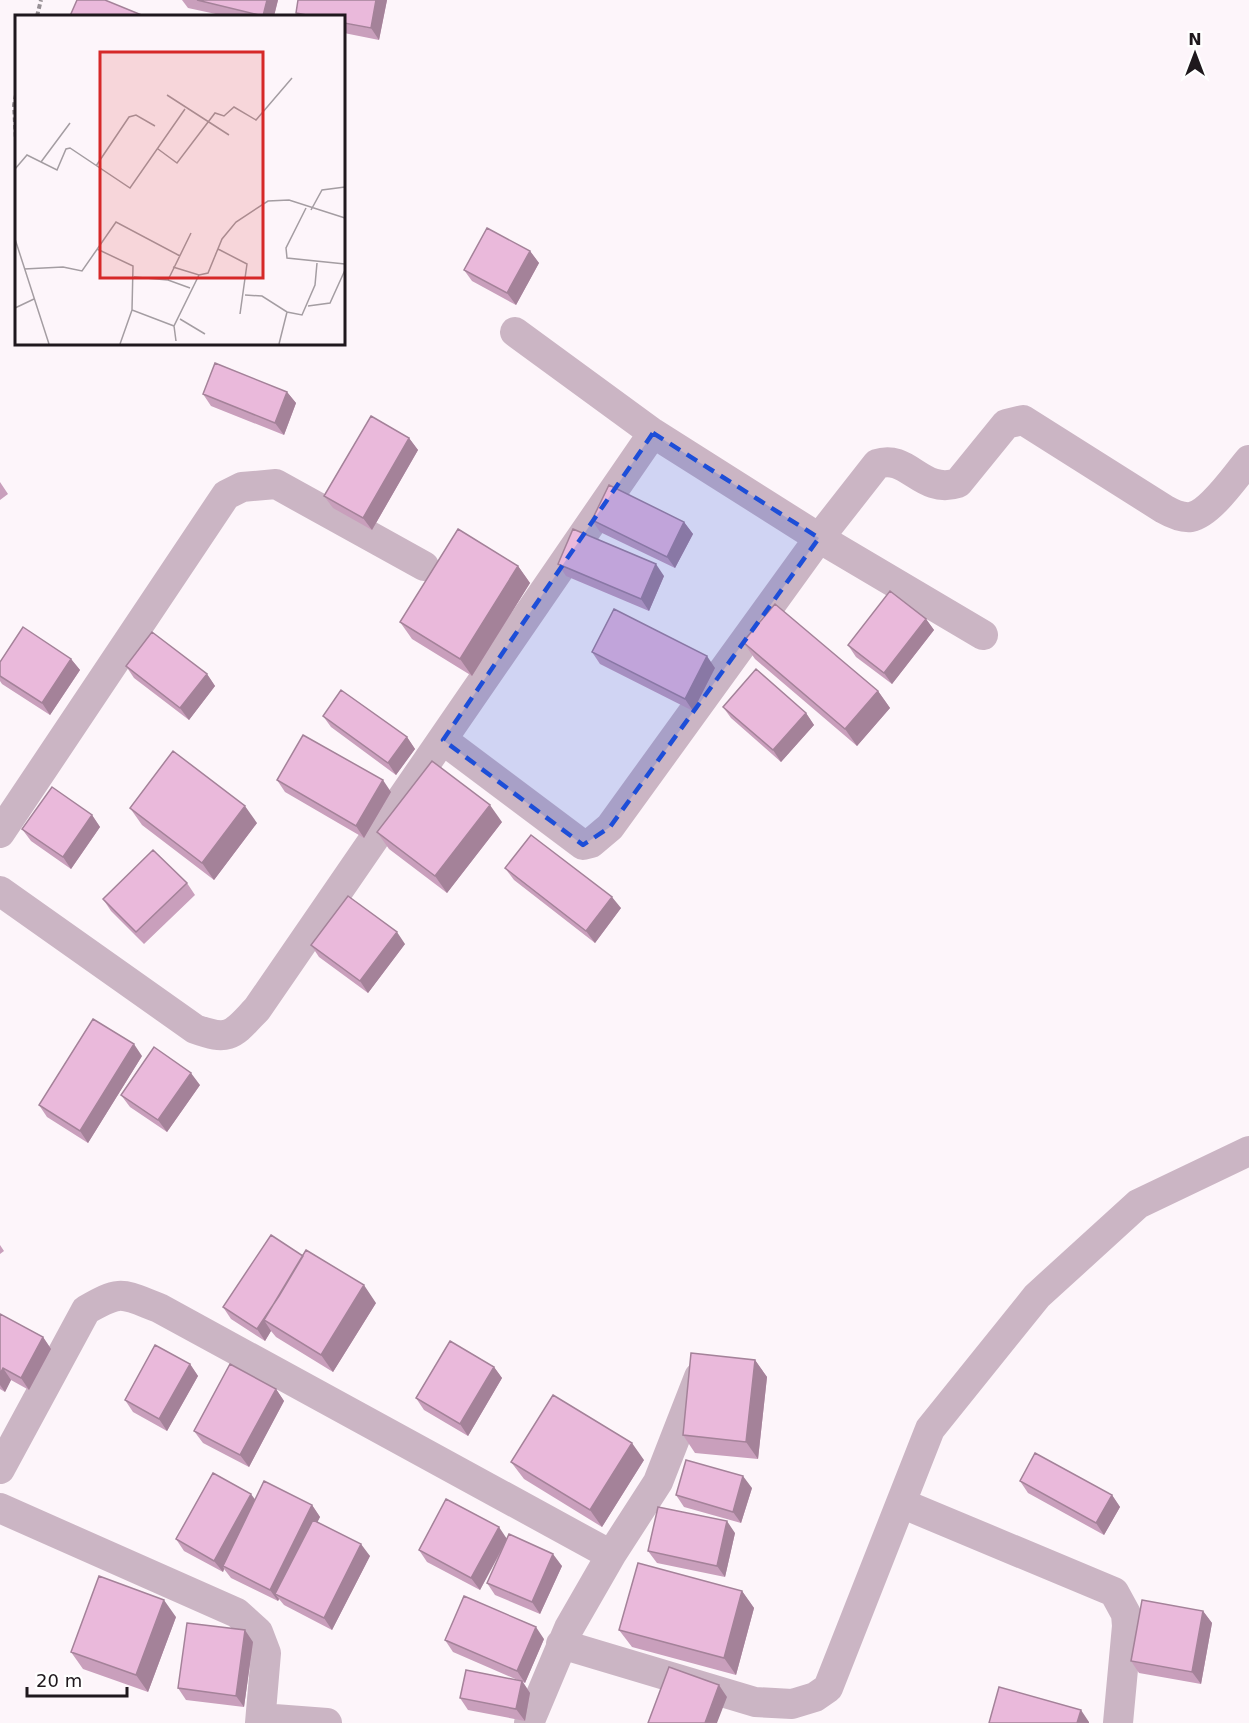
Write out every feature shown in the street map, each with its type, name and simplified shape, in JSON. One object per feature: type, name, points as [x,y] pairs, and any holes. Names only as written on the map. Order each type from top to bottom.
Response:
[{"type":"street","points":[[515,332],[653,433],[819,538],[983,635]]},
{"type":"street","points":[[443,740],[582,845],[591,843],[610,826],[819,538],[877,464],[885,461],[897,463],[936,486],[958,483],[1006,423],[1023,420],[1176,515],[1191,517],[1214,503],[1249,460]]},
{"type":"street","points":[[0,891],[195,1029],[215,1037],[232,1034],[257,1009],[653,433]]},
{"type":"street","points":[[0,833],[226,495],[242,486],[276,484],[424,566]]},
{"type":"street","points":[[561,1644],[748,1712],[792,1704],[815,1697],[828,1688],[930,1429],[1037,1296],[1138,1204],[1249,1151]]},
{"type":"street","points":[[0,1469],[86,1310],[108,1298],[123,1294],[159,1308],[611,1555]]},
{"type":"street","points":[[529,1723],[561,1644],[611,1555],[658,1482],[699,1377]]},
{"type":"street","points":[[901,1503],[1114,1592],[1126,1614],[1127,1626],[1118,1723]]},
{"type":"street","points":[[0,1508],[237,1613],[258,1632],[266,1653],[260,1721],[327,1723]]},
{"type":"path","points":[[37,15],[42,0]]},
{"type":"path","points":[[15,100],[15,123]]},
{"type":"highlighted area","points":[[653,433],[819,538],[610,827],[583,845],[443,740]]},
{"type":"building","points":[[77,0],[105,0],[142,15],[70,15]]},
{"type":"building","points":[[197,0],[267,0],[263,15]]},
{"type":"building","points":[[298,0],[376,0],[371,28],[345,23],[345,15],[296,13]]},
{"type":"building","points":[[487,228],[530,251],[507,293],[464,270]]},
{"type":"building","points":[[215,363],[287,392],[275,423],[203,394]]},
{"type":"building","points":[[371,416],[409,438],[363,518],[324,496]]},
{"type":"building","points":[[609,485],[684,522],[667,557],[592,520]]},
{"type":"building","points":[[458,529],[518,566],[460,659],[400,622]]},
{"type":"building","points":[[573,529],[656,564],[641,599],[558,564]]},
{"type":"building","points":[[890,591],[926,619],[884,673],[848,645]]},
{"type":"building","points":[[775,604],[878,691],[845,729],[743,642]]},
{"type":"building","points":[[614,609],[707,656],[685,699],[592,652]]},
{"type":"building","points":[[23,627],[71,659],[42,703],[0,676],[0,662]]},
{"type":"building","points":[[152,632],[207,674],[180,708],[126,666]]},
{"type":"building","points":[[756,669],[806,713],[773,750],[723,707]]},
{"type":"building","points":[[341,690],[407,737],[388,763],[323,716]]},
{"type":"building","points":[[303,735],[383,780],[356,826],[277,780]]},
{"type":"building","points":[[173,751],[245,806],[202,863],[130,808]]},
{"type":"building","points":[[432,761],[490,805],[435,876],[377,832]]},
{"type":"building","points":[[52,787],[92,815],[63,857],[22,829]]},
{"type":"building","points":[[531,835],[612,897],[586,931],[505,868]]},
{"type":"building","points":[[153,850],[187,883],[136,932],[103,899]]},
{"type":"building","points":[[348,896],[397,932],[360,981],[311,945]]},
{"type":"building","points":[[93,1019],[134,1044],[80,1131],[39,1105]]},
{"type":"building","points":[[154,1047],[191,1073],[158,1120],[121,1095]]},
{"type":"building","points":[[271,1235],[303,1256],[257,1329],[223,1307]]},
{"type":"building","points":[[306,1250],[364,1285],[321,1355],[264,1320]]},
{"type":"building","points":[[0,1314],[43,1337],[21,1378],[3,1368],[0,1374]]},
{"type":"building","points":[[450,1341],[494,1367],[460,1424],[416,1398]]},
{"type":"building","points":[[155,1345],[190,1364],[159,1419],[125,1400]]},
{"type":"building","points":[[691,1353],[755,1360],[746,1442],[683,1435]]},
{"type":"building","points":[[230,1364],[276,1389],[240,1455],[194,1431]]},
{"type":"building","points":[[553,1395],[632,1443],[590,1510],[511,1462]]},
{"type":"building","points":[[1035,1453],[1112,1495],[1096,1523],[1020,1481]]},
{"type":"building","points":[[686,1460],[743,1476],[733,1512],[676,1495]]},
{"type":"building","points":[[213,1473],[251,1494],[214,1561],[176,1539]]},
{"type":"building","points":[[264,1481],[312,1505],[270,1590],[223,1566]]},
{"type":"building","points":[[446,1499],[499,1527],[471,1578],[419,1550]]},
{"type":"building","points":[[658,1507],[727,1521],[717,1566],[648,1551]]},
{"type":"building","points":[[313,1520],[361,1544],[324,1618],[275,1594]]},
{"type":"building","points":[[509,1534],[553,1554],[532,1602],[487,1583]]},
{"type":"building","points":[[638,1563],[742,1591],[724,1658],[619,1630]]},
{"type":"building","points":[[99,1576],[164,1600],[136,1675],[71,1652]]},
{"type":"building","points":[[464,1596],[536,1627],[517,1671],[445,1640]]},
{"type":"building","points":[[1142,1600],[1203,1611],[1192,1672],[1131,1661]]},
{"type":"building","points":[[187,1623],[245,1630],[236,1696],[178,1688]]},
{"type":"building","points":[[669,1667],[719,1685],[705,1723],[648,1723]]},
{"type":"building","points":[[466,1670],[522,1681],[516,1709],[460,1698]]},
{"type":"building","points":[[999,1687],[1081,1710],[1077,1723],[989,1723]]}]
